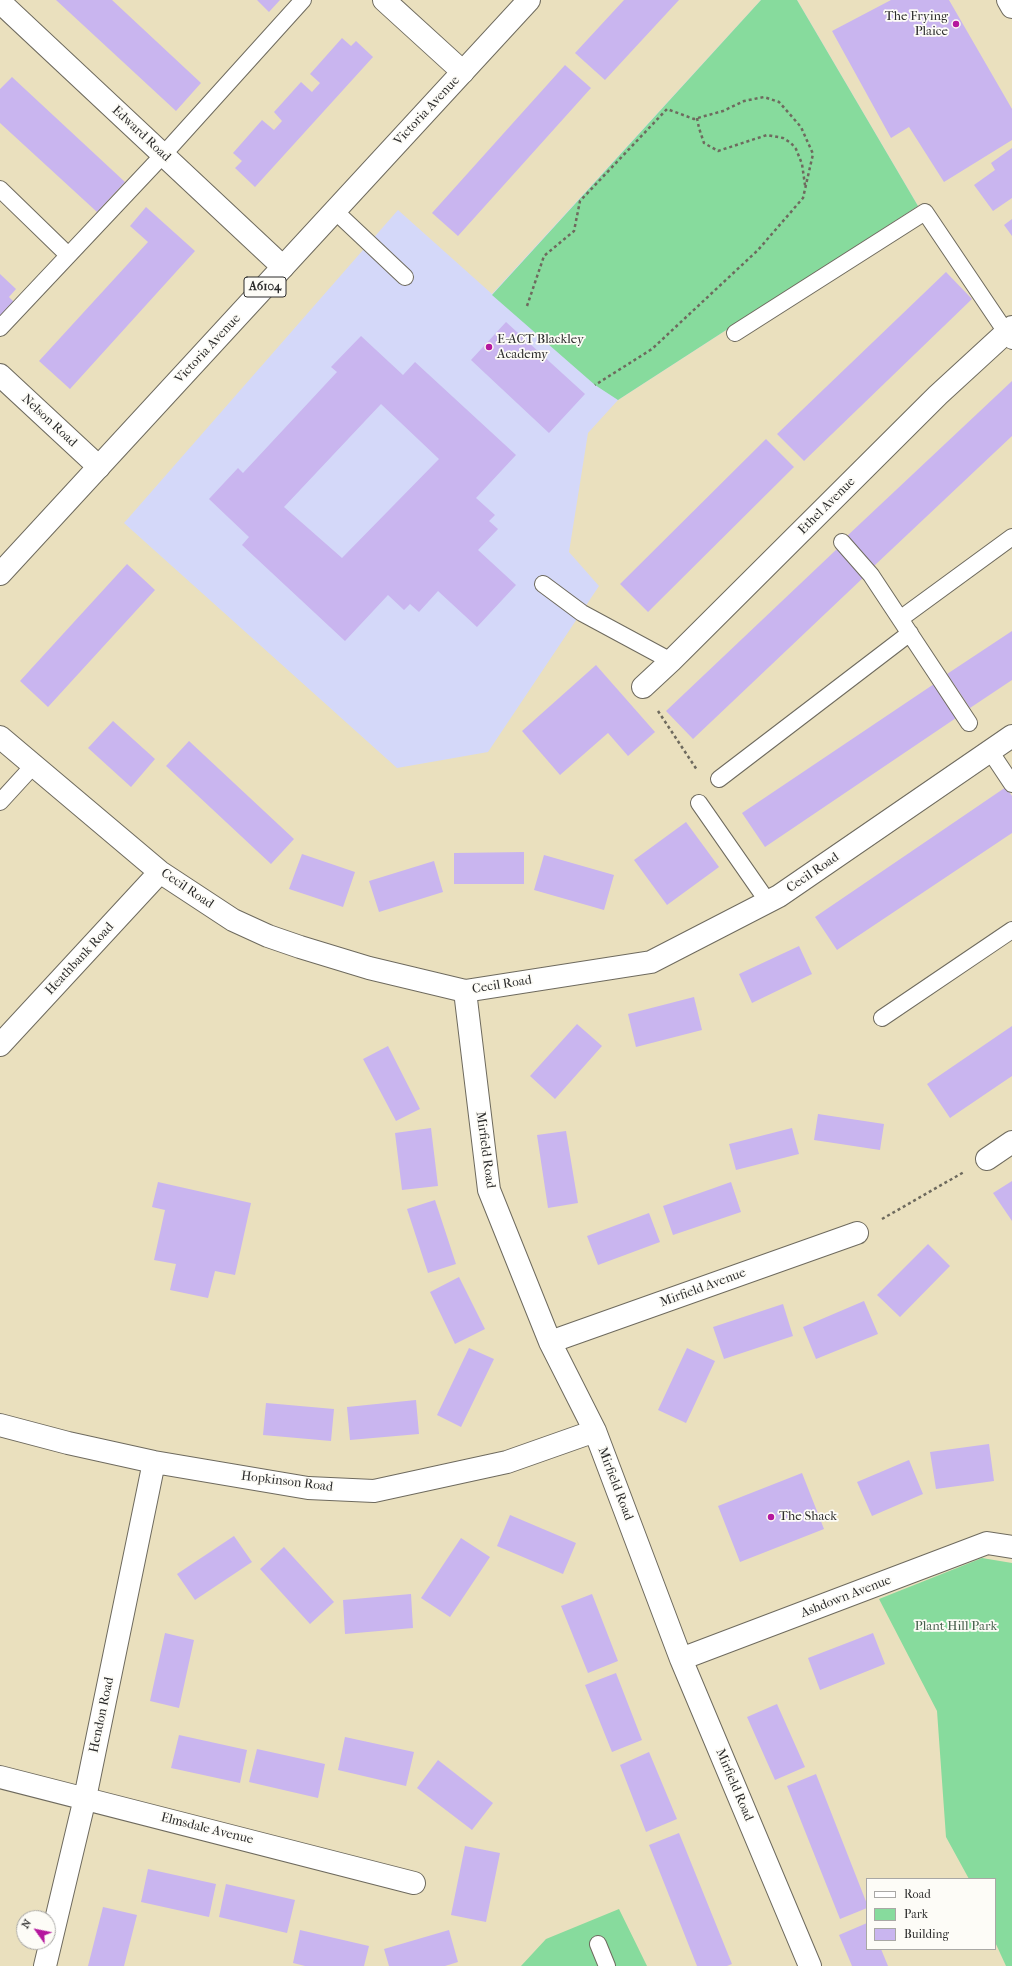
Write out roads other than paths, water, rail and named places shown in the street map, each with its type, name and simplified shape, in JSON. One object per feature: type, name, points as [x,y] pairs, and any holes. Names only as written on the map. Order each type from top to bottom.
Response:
[{"type":"street","points":[[384,0],[463,72]]},
{"type":"street","name":"Victoria Avenue","points":[[0,574],[529,0]]},
{"type":"street","points":[[1008,0],[1012,7]]},
{"type":"street","name":"Edward Road","points":[[0,2],[283,267]]},
{"type":"street","name":"Ethel Avenue","points":[[643,687],[671,661],[932,401],[1010,333]]},
{"type":"street","name":"Nelson Road","points":[[0,375],[99,467]]},
{"type":"street","name":"Cecil Road","points":[[0,737],[160,872],[233,920],[268,936],[369,968],[465,991],[651,962],[779,896],[1012,736]]},
{"type":"street","name":"Heathbank Road","points":[[0,1045],[160,872]]},
{"type":"street","name":"Mirfield Road","points":[[465,991],[489,1190],[550,1342],[595,1431],[681,1659],[810,1966]]},
{"type":"street","points":[[987,1159],[1012,1142]]},
{"type":"street","name":"Mirfield Avenue","points":[[550,1342],[857,1233]]},
{"type":"street","name":"Hopkinson Road","points":[[0,1425],[68,1443],[154,1462],[308,1488],[374,1491],[507,1462],[595,1431]]},
{"type":"street","name":"Hendon Road","points":[[45,1966],[85,1798],[154,1462]]},
{"type":"street","name":"Ashdown Avenue","points":[[681,1659],[987,1543],[1012,1547]]},
{"type":"street","name":"Elmsdale Avenue","points":[[0,1777],[414,1883]]},
{"type":"lane","points":[[0,328],[163,155],[303,0]]},
{"type":"lane","points":[[0,189],[68,255]]},
{"type":"lane","points":[[334,211],[405,276]]},
{"type":"lane","points":[[735,333],[925,212],[1010,333]]},
{"type":"lane","points":[[900,619],[1012,537]]},
{"type":"lane","points":[[842,542],[871,575],[970,722]]},
{"type":"lane","points":[[543,584],[582,613],[671,661]]},
{"type":"lane","points":[[719,779],[910,633]]},
{"type":"lane","points":[[990,751],[1012,784]]},
{"type":"lane","points":[[0,802],[33,766]]},
{"type":"lane","points":[[699,803],[768,902]]},
{"type":"lane","points":[[882,1018],[1012,930]]},
{"type":"lane","points":[[598,1944],[607,1966]]},
{"type":"place","name":"The Frying Plaice","points":[[956,24]]},
{"type":"place","name":"E-ACT Blackley Academy","points":[[489,347]]},
{"type":"place","name":"The Shack","points":[[771,1517]]},
{"type":"park label","name":"Plant Hill Park","points":[[956,1627]]}]
